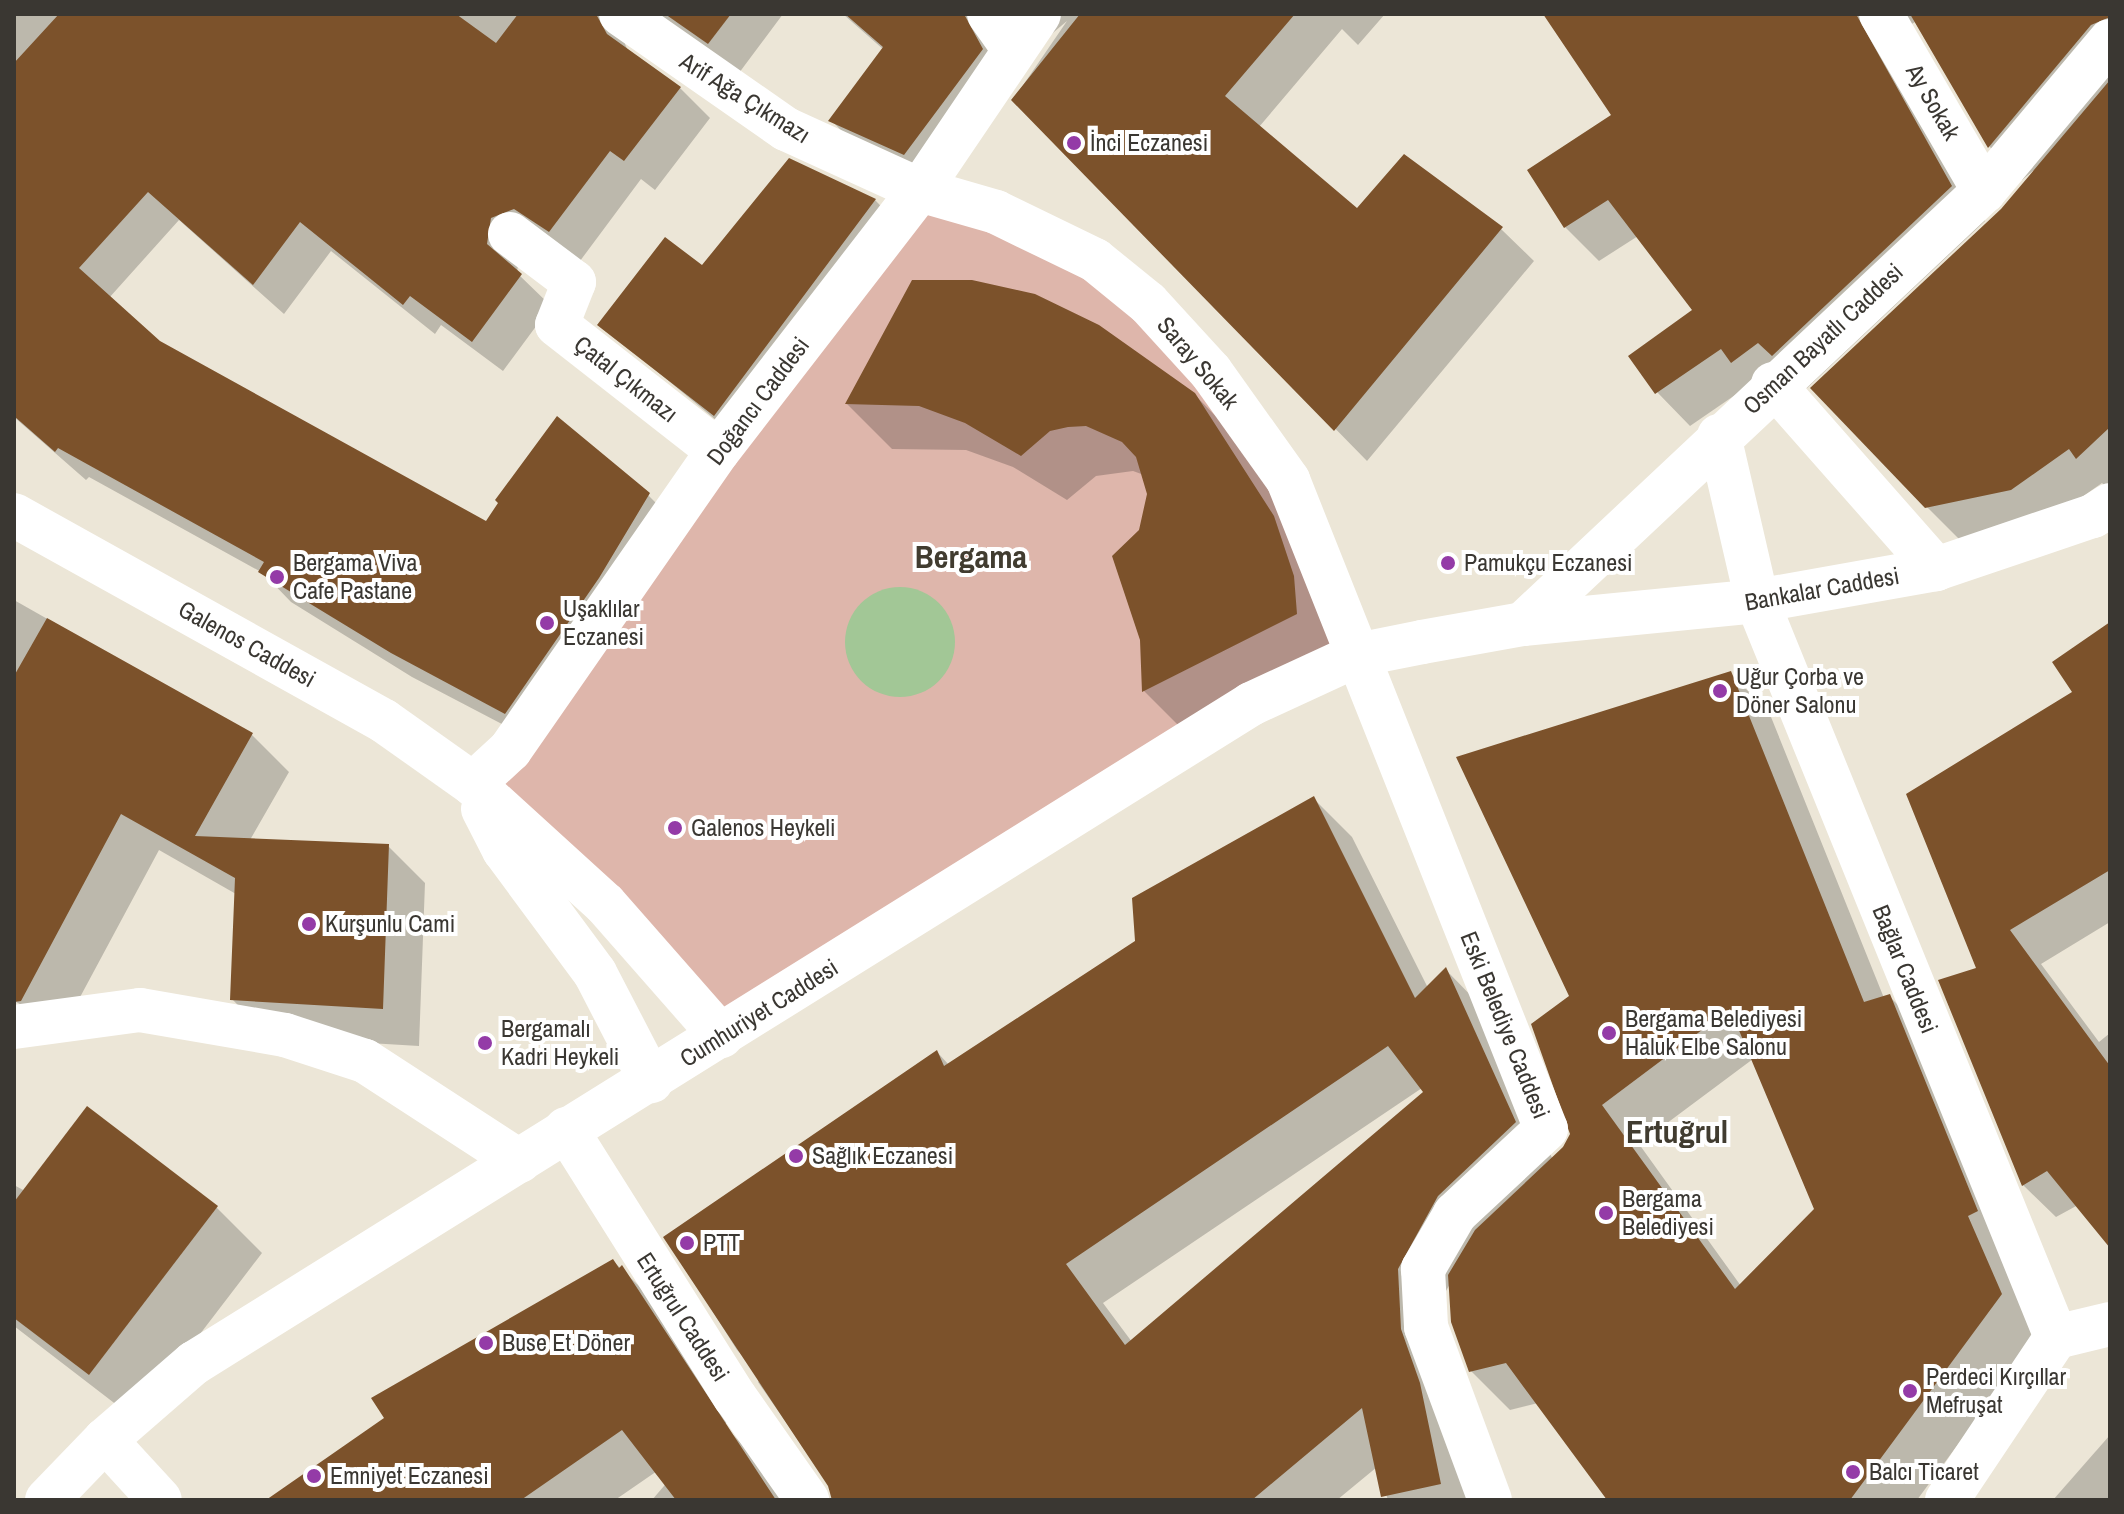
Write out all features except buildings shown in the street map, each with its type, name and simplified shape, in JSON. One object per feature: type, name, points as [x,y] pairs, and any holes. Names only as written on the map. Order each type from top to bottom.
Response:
[{"type":"main road","name":"Arif Ağa Çıkmazı","points":[[621,14],[786,129],[920,190]]},
{"type":"main road","name":"Doğancı Caddesi","points":[[473,784],[510,750],[718,451],[920,190],[1001,31],[1039,14]]},
{"type":"main road","name":"Ay Sokak","points":[[1881,14],[1984,191]]},
{"type":"main road","name":"Osman Bayatlı Caddesi","points":[[1523,624],[1773,384],[1984,191],[2110,41]]},
{"type":"main road","name":"Saray Sokak","points":[[920,190],[996,212],[1095,260],[1148,303],[1211,372],[1288,480],[1357,655]]},
{"type":"main road","name":"Çatal Çıkmazı","points":[[510,234],[574,282],[557,325],[718,451]]},
{"type":"main road","points":[[1773,384],[1936,569]]},
{"type":"main road","name":"Bağlar Caddesi","points":[[1719,436],[1757,601],[2056,1337]]},
{"type":"main road","name":"Bankalar Caddesi","points":[[1523,624],[1757,601],[1936,569],[2093,516],[2110,505]]},
{"type":"main road","name":"Galenos Caddesi","points":[[14,515],[384,721],[473,784],[605,904],[721,1036]]},
{"type":"main road","name":"Cumhuriyet Caddesi","points":[[47,1500],[105,1440],[194,1363],[566,1129],[651,1081],[1251,704],[1357,655],[1523,624]]},
{"type":"main road","name":"Eski Belediye Caddesi","points":[[1357,655],[1546,1129],[1455,1214],[1423,1269],[1426,1327],[1490,1500]]},
{"type":"main road","name":"Galenos Caddesi","points":[[473,784],[504,850],[595,973],[651,1081]]},
{"type":"main road","points":[[14,1027],[140,1010],[285,1035],[365,1061],[519,1161]]},
{"type":"main road","name":"Ertuğrul Caddesi","points":[[566,1129],[727,1384],[807,1500]]},
{"type":"main road","points":[[1947,1500],[2056,1337],[2110,1324]]},
{"type":"main road","points":[[105,1440],[160,1500]]},
{"type":"shaded area","points":[[920,190],[996,212],[1211,372],[1357,655],[721,1036],[473,784]]},
{"type":"shaded area","points":[[900,587],[921,591],[939,603],[951,621],[955,642],[951,663],[939,681],[921,693],[900,697],[879,693],[861,681],[849,663],[845,642],[849,621],[861,603],[879,591]]},
{"type":"place","name":"İnci Eczanesi","points":[[1074,143]]},
{"type":"place","name":"Pamukçu Eczanesi","points":[[1448,563]]},
{"type":"place","name":"Bergama Viva Cafe Pastane","points":[[277,577]]},
{"type":"place","name":"Uşaklılar Eczanesi","points":[[547,623]]},
{"type":"place","name":"Uğur Çorba ve Döner Salonu","points":[[1720,691]]},
{"type":"place","name":"Galenos Heykeli","points":[[675,828]]},
{"type":"place","name":"Kurşunlu Cami","points":[[309,924]]},
{"type":"place","name":"Bergama Belediyesi Haluk Elbe Salonu","points":[[1609,1033]]},
{"type":"place","name":"Bergamalı Kadri Heykeli","points":[[485,1043]]},
{"type":"place","name":"Sağlık Eczanesi","points":[[796,1156]]},
{"type":"place","name":"Bergama Belediyesi","points":[[1606,1213]]},
{"type":"place","name":"PTT","points":[[687,1243]]},
{"type":"place","name":"Buse Et Döner","points":[[486,1343]]},
{"type":"place","name":"Perdeci Kırçıllar Mefruşat","points":[[1910,1391]]},
{"type":"place","name":"Balcı Ticaret","points":[[1853,1472]]},
{"type":"place","name":"Emniyet Eczanesi","points":[[314,1476]]},
{"type":"district","name":"Bergama","points":[[971,557]]},
{"type":"district","name":"Ertuğrul","points":[[1677,1132]]}]
